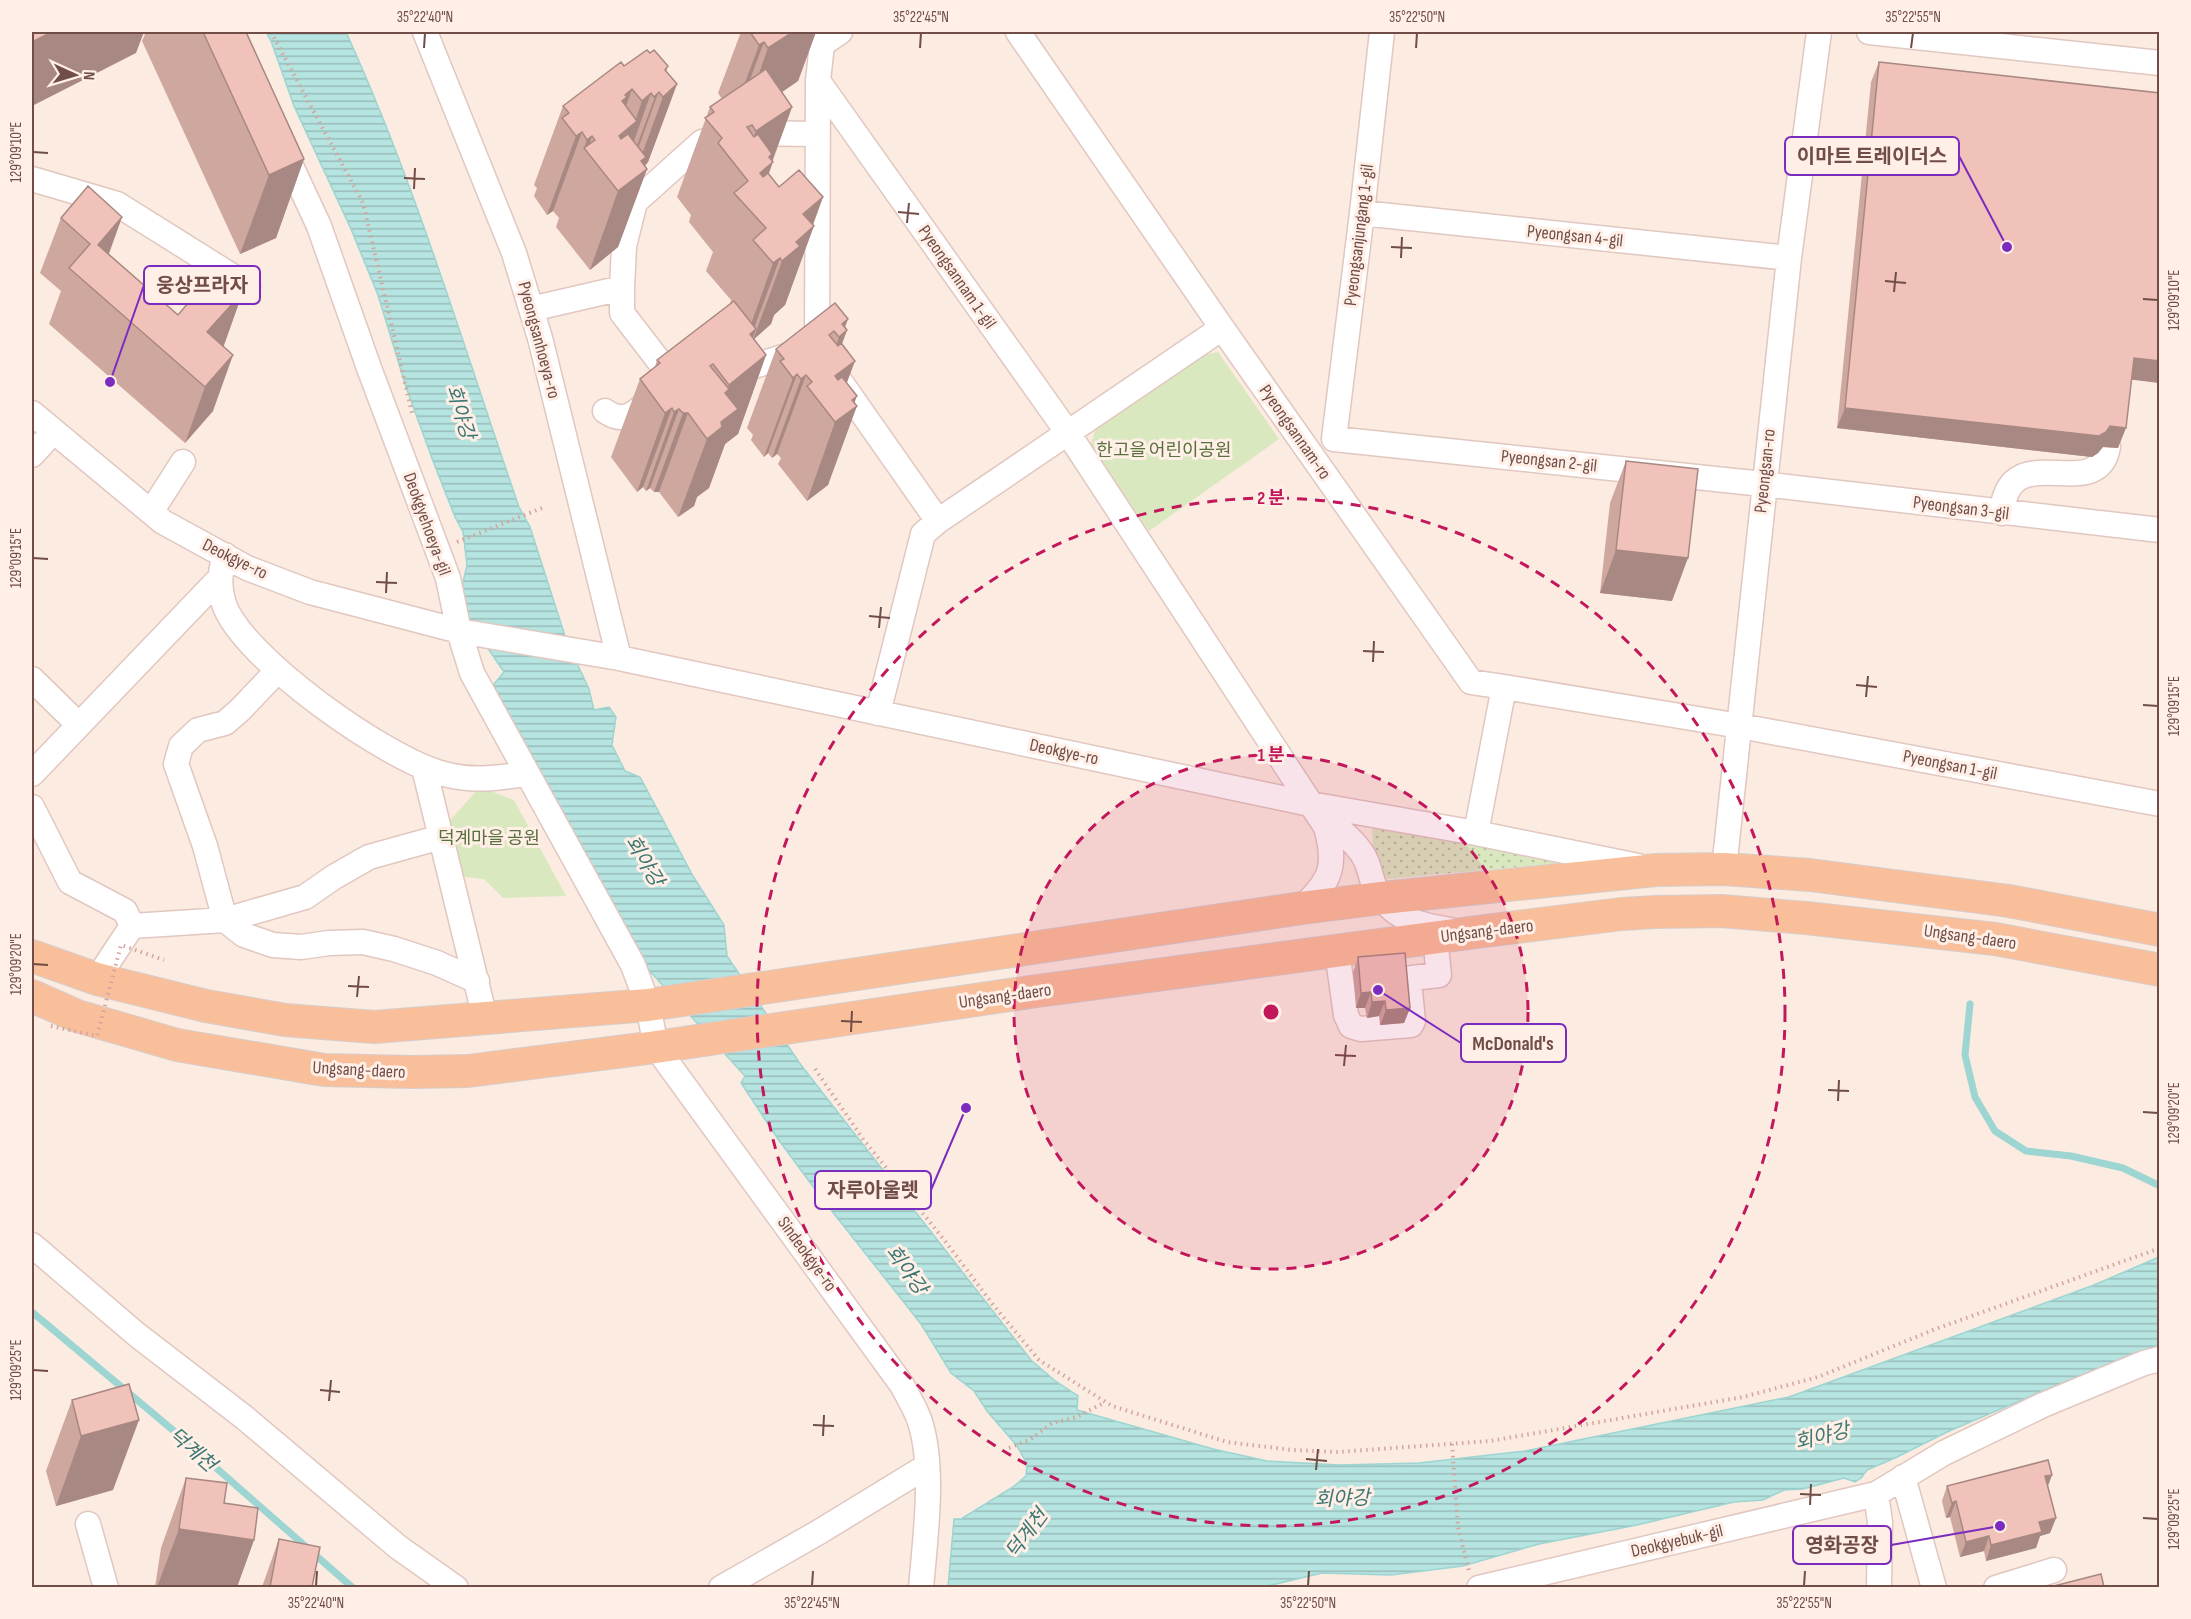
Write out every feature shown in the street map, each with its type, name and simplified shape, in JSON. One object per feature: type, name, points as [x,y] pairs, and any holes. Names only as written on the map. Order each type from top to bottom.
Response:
[{"type":"main road","points":[[32,956],[98,980],[206,1006],[285,1020],[374,1027],[657,1003],[1302,908],[1656,870],[1724,869],[1810,875],[1998,900],[2160,930]]},
{"type":"main road","name":"Pyeongsan-ro","points":[[1721,911],[1724,869]]},
{"type":"main road","name":"Ungsang-daero","points":[[32,996],[77,1016],[177,1045],[324,1070],[412,1072],[468,1071],[656,1047],[1336,951],[1622,914],[1721,911],[1806,918],[1995,939],[2160,970]]},
{"type":"street","name":"Pyeongsanhoeya-ro","points":[[425,32],[514,253],[540,338],[611,657]]},
{"type":"street","points":[[840,32],[822,44],[818,81],[815,347],[938,521]]},
{"type":"street","name":"Pyeongsannam-ro","points":[[1018,32],[1222,328],[1471,682],[1740,726]]},
{"type":"street","name":"Pyeongsanjungang 1-gil","points":[[1334,439],[1382,32]]},
{"type":"street","name":"Pyeongsan-ro","points":[[1724,869],[1763,484],[1789,258],[1819,32]]},
{"type":"street","points":[[1869,32],[2160,63]]},
{"type":"street","name":"Pyeongsannam 1-gil","points":[[818,81],[1068,433],[1310,804]]},
{"type":"street","name":"Deokgyehoeya-gil","points":[[274,129],[319,226],[369,368],[448,578],[467,632],[472,673],[633,965],[657,1003]]},
{"type":"street","points":[[672,378],[622,313],[624,246],[635,202],[702,142],[734,133],[817,134]]},
{"type":"street","points":[[32,179],[117,204],[248,286]]},
{"type":"street","name":"Pyeongsan 4-gil","points":[[1362,213],[1789,258]]},
{"type":"street","points":[[531,309],[622,288]]},
{"type":"street","points":[[878,713],[923,534],[938,521],[1222,328]]},
{"type":"street","points":[[604,411],[614,418],[631,415],[672,378],[736,373],[815,347]]},
{"type":"street","name":"Deokgye-ro","points":[[32,413],[163,522],[247,568],[310,592],[467,632],[611,657],[1310,804],[1476,833],[1656,870]]},
{"type":"street","points":[[32,455],[53,432]]},
{"type":"street","points":[[1311,455],[1334,439]]},
{"type":"street","name":"Pyeongsan 2-gil","points":[[1334,439],[1763,484]]},
{"type":"street","points":[[2002,513],[2003,499],[2020,478],[2037,472],[2082,474],[2091,471],[2103,460],[2108,447]]},
{"type":"street","points":[[151,512],[183,462]]},
{"type":"street","name":"Pyeongsan 3-gil","points":[[1763,484],[2160,530]]},
{"type":"street","points":[[32,774],[218,580],[225,555]]},
{"type":"street","points":[[218,580],[224,605],[236,629],[277,671],[349,725],[416,765],[445,774],[478,780],[526,774]]},
{"type":"street","points":[[277,671],[225,723],[198,730],[181,746],[176,764],[205,846],[225,920],[244,935],[273,945],[301,947],[363,942],[437,963],[477,981]]},
{"type":"street","points":[[32,679],[79,725]]},
{"type":"street","points":[[1476,833],[1504,687]]},
{"type":"street","name":"Pyeongsan 1-gil","points":[[1740,726],[2160,804]]},
{"type":"street","points":[[424,768],[485,1018]]},
{"type":"street","points":[[1310,804],[1362,854],[1382,898],[1399,915],[1418,924],[1469,933]]},
{"type":"street","points":[[1302,908],[1326,882],[1331,868],[1332,848],[1326,827],[1310,804]]},
{"type":"street","points":[[32,807],[70,882],[125,911],[132,926]]},
{"type":"street","points":[[132,926],[225,920],[305,897],[334,877],[369,858],[441,837]]},
{"type":"street","points":[[98,980],[132,926]]},
{"type":"street","points":[[1336,951],[1346,1015],[1351,1026],[1361,1029],[1411,1025],[1413,1022],[1409,981],[1413,978],[1439,975],[1435,938]]},
{"type":"street","name":"Sindeokgye-ro","points":[[657,1003],[656,1047],[902,1384],[921,1423],[927,1466],[927,1517],[921,1587]]},
{"type":"street","points":[[32,1245],[136,1334],[245,1418],[398,1547],[456,1587]]},
{"type":"street","name":"Deokgyebuk-gil","points":[[1475,1583],[1876,1494],[1944,1453],[2043,1405],[2144,1363],[2160,1359]]},
{"type":"street","points":[[721,1587],[819,1532],[927,1466]]},
{"type":"street","points":[[1903,1477],[1934,1587]]},
{"type":"street","points":[[1876,1494],[1880,1522],[1879,1587]]},
{"type":"street","points":[[88,1524],[106,1587]]},
{"type":"street","points":[[1996,1587],[2054,1570]]},
{"type":"path","points":[[271,32],[363,203],[414,421]]},
{"type":"path","points":[[462,539],[542,508]]},
{"type":"path","points":[[51,1026],[97,1036],[121,945],[164,960]]},
{"type":"path","points":[[814,1069],[863,1139],[1039,1360],[1112,1406],[1227,1442],[1292,1450],[1338,1452],[1490,1442],[1778,1389],[1818,1377],[1933,1330],[2160,1248]]},
{"type":"path","points":[[1009,1448],[1031,1439],[1052,1423],[1077,1417],[1105,1402]]},
{"type":"path","points":[[1452,1444],[1458,1527],[1475,1583]]},
{"type":"green space","name":"한고을 어린이공원","points":[[1218,352],[1279,439],[1149,531],[1090,447],[1096,428],[1202,355]]},
{"type":"green space","name":"덕계마을 공원","points":[[480,787],[514,800],[566,896],[503,898],[484,879],[445,875],[437,835]]},
{"type":"green space","points":[[1373,823],[1573,862],[1387,879],[1374,852]]},
{"type":"water","name":"회야강","points":[[266,32],[346,32],[395,148],[417,208],[519,507],[530,527],[567,642],[589,689],[594,710],[609,707],[616,717],[612,745],[625,771],[640,777],[693,876],[724,925],[727,956],[801,1065],[1031,1360],[1054,1380],[1078,1396],[1077,1410],[1213,1449],[1267,1461],[1340,1465],[1419,1463],[1525,1451],[1789,1397],[2094,1285],[2159,1257],[2159,1345],[1947,1432],[1867,1470],[1855,1482],[1844,1478],[1803,1489],[1784,1490],[1763,1500],[1734,1502],[1637,1525],[1539,1544],[1463,1566],[1391,1575],[1322,1573],[1259,1588],[948,1587],[954,1519],[961,1519],[1013,1487],[1026,1476],[1027,1464],[1017,1446],[987,1411],[974,1391],[951,1373],[921,1324],[778,1139],[741,1083],[745,1076],[647,968],[489,690],[504,672],[458,604],[467,565],[463,532],[455,517],[406,387],[378,295],[351,229],[294,106]]},
{"type":"building","points":[[32,32],[52,32],[32,42]]},
{"type":"building","points":[[203,32],[246,32],[304,159],[269,175]]},
{"type":"building","points":[[750,32],[793,32],[768,48],[764,42],[759,45]]},
{"type":"building","points":[[647,50],[650,53],[654,50],[668,66],[665,70],[677,84],[663,97],[659,92],[654,97],[651,93],[642,101],[632,89],[625,95],[627,97],[622,101],[637,121],[619,136],[621,139],[628,134],[646,157],[641,161],[647,169],[618,191],[584,148],[595,140],[592,136],[587,140],[582,132],[576,136],[562,118],[569,113],[563,106],[621,62],[624,66]]},
{"type":"building","points":[[1879,62],[2160,93],[2160,361],[2134,358],[2126,428],[2110,426],[2099,436],[1845,408]]},
{"type":"building","points":[[766,69],[792,107],[756,131],[752,125],[747,127],[754,137],[758,134],[772,154],[769,157],[773,162],[760,173],[763,177],[768,173],[779,187],[799,170],[823,197],[803,214],[814,226],[796,242],[800,246],[782,261],[780,258],[773,263],[753,240],[766,228],[734,193],[748,181],[718,143],[722,138],[705,118],[714,112],[710,107]]},
{"type":"building","points":[[88,186],[122,217],[98,245],[178,315],[217,269],[243,292],[207,332],[233,355],[205,387],[69,268],[90,244],[61,218]]},
{"type":"building","points":[[734,301],[756,329],[750,334],[766,355],[729,385],[713,364],[710,366],[729,389],[725,393],[738,409],[721,422],[722,427],[707,439],[688,413],[683,413],[679,409],[674,412],[672,408],[665,413],[640,379],[660,363],[657,360]]},
{"type":"building","points":[[835,303],[848,319],[842,324],[847,330],[839,337],[834,331],[829,335],[838,346],[841,343],[855,361],[835,376],[838,380],[842,377],[857,396],[852,400],[857,406],[835,422],[807,386],[812,382],[806,375],[801,379],[797,374],[793,378],[780,361],[784,359],[776,349]]},
{"type":"building","points":[[1626,461],[1698,469],[1688,558],[1616,550]]},
{"type":"building","points":[[1405,953],[1410,1008],[1386,1010],[1385,1001],[1372,1002],[1371,992],[1361,993],[1358,957]]},
{"type":"building","points":[[129,1384],[139,1420],[81,1436],[72,1400]]},
{"type":"building","points":[[2048,1460],[2052,1475],[2045,1476],[2056,1518],[2039,1522],[2042,1532],[1991,1545],[1989,1536],[1966,1542],[1956,1501],[1952,1503],[1947,1486]]},
{"type":"building","points":[[186,1478],[227,1483],[224,1503],[258,1508],[254,1540],[179,1529]]},
{"type":"building","points":[[279,1539],[320,1547],[312,1587],[270,1587]]},
{"type":"building","points":[[2101,1574],[2104,1587],[2050,1587]]},
{"type":"waterway","points":[[1970,1004],[1965,1055],[1975,1097],[1995,1131],[2026,1151],[2071,1156],[2123,1168],[2160,1186]]},
{"type":"waterway","name":"덕계천","points":[[32,1312],[174,1431],[353,1588]]},
{"type":"place","name":"이마트 트레이더스","points":[[2007,247]]},
{"type":"place","name":"웅상프라자","points":[[110,382]]},
{"type":"place","name":"McDonald's","points":[[1378,990]]},
{"type":"place","name":"자루아울렛","points":[[966,1108]]},
{"type":"place","name":"영화공장","points":[[2000,1526]]}]
